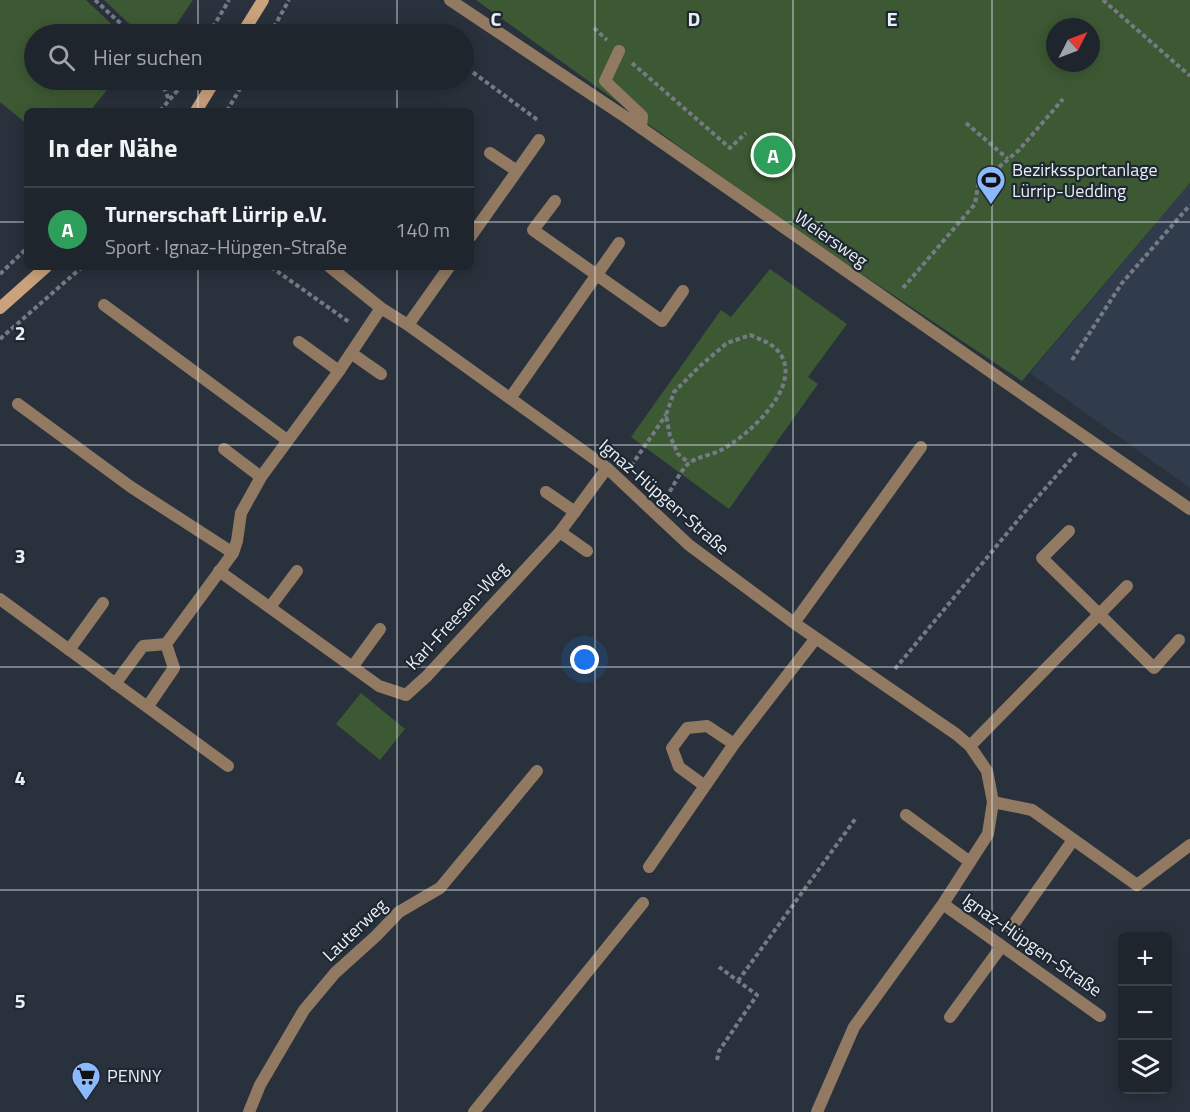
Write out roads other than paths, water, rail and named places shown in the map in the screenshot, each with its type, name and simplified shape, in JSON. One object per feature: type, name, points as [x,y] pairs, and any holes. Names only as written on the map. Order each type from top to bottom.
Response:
[{"type":"main road","points":[[248,24],[263,0]]},
{"type":"main road","points":[[198,108],[209,90]]},
{"type":"main road","points":[[0,308],[43,270]]},
{"type":"street","name":"Weiersweg","points":[[450,0],[641,128],[1190,509]]},
{"type":"street","points":[[620,51],[605,81],[642,116],[641,128]]},
{"type":"street","points":[[474,232],[539,140]]},
{"type":"street","points":[[490,153],[517,171]]},
{"type":"street","points":[[555,201],[533,231],[596,276],[662,321],[683,291]]},
{"type":"street","points":[[511,398],[619,243]]},
{"type":"street","name":"Ignaz-Hüpgen-Straße","points":[[334,270],[381,308],[607,468],[689,545],[794,623],[956,734],[970,746],[987,771],[993,802],[988,834],[943,904],[854,1027],[817,1112]]},
{"type":"street","points":[[408,325],[447,270]]},
{"type":"street","points":[[104,305],[287,440]]},
{"type":"street","points":[[115,684],[143,646],[166,644],[233,553],[241,513],[261,477],[339,371],[381,308]]},
{"type":"street","points":[[299,342],[339,371]]},
{"type":"street","points":[[351,353],[381,374]]},
{"type":"street","points":[[18,404],[131,487],[233,553]]},
{"type":"street","points":[[794,623],[921,447]]},
{"type":"street","points":[[224,449],[261,477]]},
{"type":"street","name":"Karl-Freesen-Weg","points":[[219,571],[379,686],[406,695],[427,676],[560,532],[607,468]]},
{"type":"street","points":[[546,492],[575,512]]},
{"type":"street","points":[[1069,531],[1042,558],[1154,668],[1179,640]]},
{"type":"street","points":[[560,532],[587,551]]},
{"type":"street","points":[[270,607],[297,570]]},
{"type":"street","points":[[970,746],[1127,586]]},
{"type":"street","points":[[0,599],[228,766]]},
{"type":"street","points":[[69,650],[103,603]]},
{"type":"street","points":[[353,666],[380,629]]},
{"type":"street","points":[[649,867],[734,744],[816,638]]},
{"type":"street","points":[[148,706],[174,668],[166,644]]},
{"type":"street","points":[[705,786],[679,767],[672,748],[687,728],[707,726],[734,744]]},
{"type":"street","name":"Lauterweg","points":[[249,1112],[260,1085],[281,1047],[310,1003],[335,974],[399,912],[440,888],[537,771]]},
{"type":"street","points":[[993,802],[1032,810],[1137,885],[1190,845]]},
{"type":"street","points":[[906,815],[970,862]]},
{"type":"street","points":[[1011,928],[1073,840]]},
{"type":"street","points":[[474,1112],[643,903]]},
{"type":"street","name":"Ignaz-Hüpgen-Straße","points":[[943,904],[1100,1016]]},
{"type":"street","points":[[950,1017],[1001,946]]},
{"type":"place","name":"Turnerschaft Lürrip e.V.","points":[[773,155]]},
{"type":"place","name":"Bezirkssportanlage Lürrip-Uedding","points":[[991,206]]},
{"type":"place","name":"PENNY","points":[[86,1102]]}]
